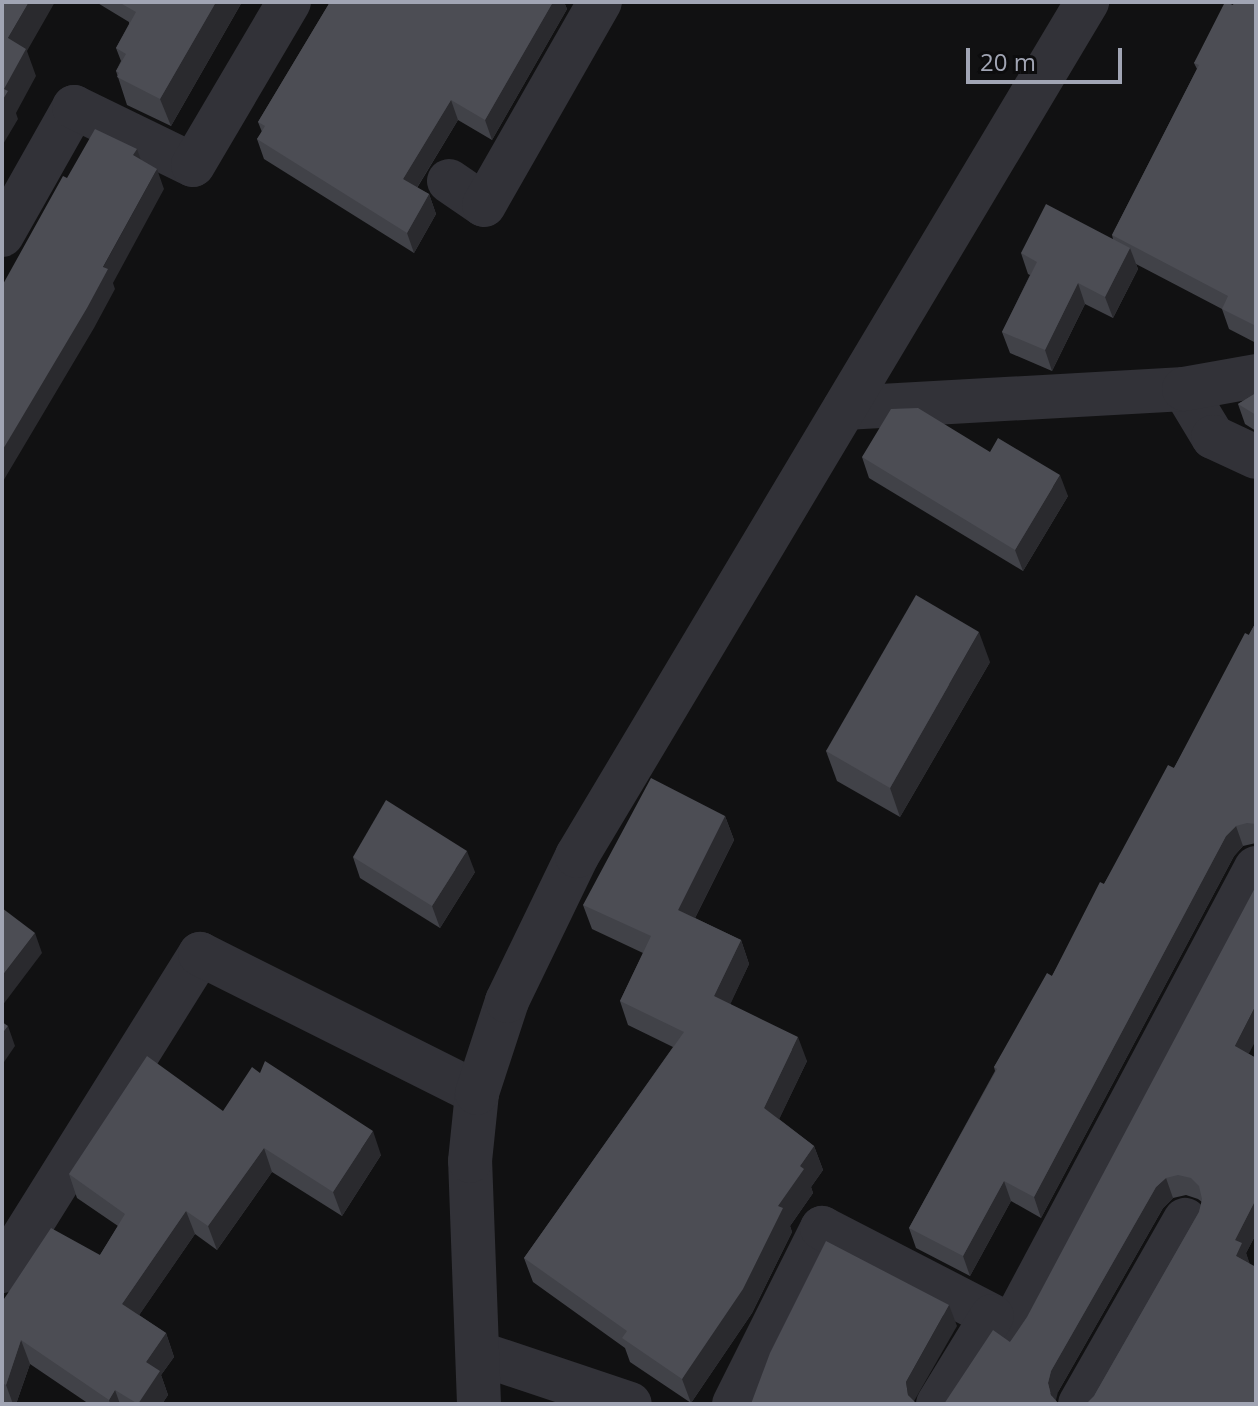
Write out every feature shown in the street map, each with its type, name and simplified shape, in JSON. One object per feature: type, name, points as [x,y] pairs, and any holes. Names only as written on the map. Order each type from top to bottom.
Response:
[{"type":"street","points":[[2,235],[74,107],[193,165],[289,2]]},
{"type":"street","points":[[449,181],[484,205],[600,2]]},
{"type":"street","points":[[479,1404],[470,1161],[477,1093],[507,1001],[577,856],[1087,2]]},
{"type":"street","points":[[845,408],[1184,389],[1256,376]]},
{"type":"street","points":[[1184,389],[1213,437],[1256,457]]},
{"type":"street","points":[[734,1404],[822,1228],[1012,1326],[1256,868]]},
{"type":"street","points":[[2,1271],[200,954],[477,1093]]},
{"type":"street","points":[[1080,1404],[1185,1220]]},
{"type":"street","points":[[938,1404],[992,1316]]},
{"type":"street","points":[[478,1353],[630,1404]]},
{"type":"building","points":[[2,2],[29,2],[8,38],[26,49],[4,89],[8,91],[2,101]]},
{"type":"building","points":[[123,2],[216,2],[160,99],[117,77],[119,73],[116,71],[126,54],[116,48],[136,12]]},
{"type":"building","points":[[330,2],[553,2],[485,120],[451,100],[403,179],[429,194],[407,233],[257,139],[265,126],[258,122]]},
{"type":"building","points":[[1225,2],[1233,5],[1234,2],[1256,2],[1256,326],[1222,309],[1228,296],[1112,235],[1199,65],[1194,63]]},
{"type":"building","points":[[95,129],[137,149],[133,155],[157,169],[103,267],[108,269],[87,308],[2,451],[2,286],[63,176],[67,178]]},
{"type":"building","points":[[1046,204],[1130,248],[1105,297],[1078,283],[1045,350],[1002,332],[1037,262],[1021,253]]},
{"type":"building","points":[[1256,393],[1256,415],[1238,404]]},
{"type":"building","points":[[918,408],[990,452],[998,438],[1060,475],[1015,550],[862,457],[891,409]]},
{"type":"building","points":[[916,595],[979,632],[890,788],[826,751]]},
{"type":"building","points":[[1256,622],[1256,824],[1236,826],[1226,836],[1034,1197],[1004,1181],[963,1256],[909,1228],[1047,973],[1052,976],[1100,882],[1104,884],[1168,765],[1174,768],[1245,633],[1249,635]]},
{"type":"building","points":[[651,778],[725,816],[678,910],[741,940],[714,996],[798,1037],[764,1108],[814,1146],[800,1166],[804,1169],[778,1206],[783,1208],[743,1289],[682,1379],[622,1338],[627,1331],[524,1258],[684,1032],[620,1001],[651,936],[583,905]]},
{"type":"building","points":[[386,800],[467,851],[432,906],[353,857]]},
{"type":"building","points":[[1256,886],[1256,1005],[1235,1046],[1256,1058],[1256,1199],[1235,1240],[1242,1243],[1236,1256],[1256,1267],[1256,1404],[1086,1404],[1094,1396],[1199,1212],[1202,1199],[1199,1186],[1191,1178],[1178,1175],[1166,1178],[1156,1187],[1051,1371],[1048,1383],[1051,1395],[1059,1404],[944,1404],[993,1330],[1010,1342],[1027,1317]]},
{"type":"building","points":[[2,908],[35,933],[2,976]]},
{"type":"building","points":[[147,1056],[223,1111],[252,1067],[260,1073],[265,1061],[373,1131],[333,1192],[264,1148],[208,1226],[186,1211],[122,1304],[166,1333],[146,1362],[160,1371],[138,1404],[115,1390],[109,1400],[21,1340],[6,1385],[2,1383],[2,1302],[51,1228],[100,1255],[125,1214],[69,1174]]},
{"type":"building","points":[[826,1241],[949,1305],[906,1382],[908,1395],[917,1404],[751,1404],[770,1353]]}]
